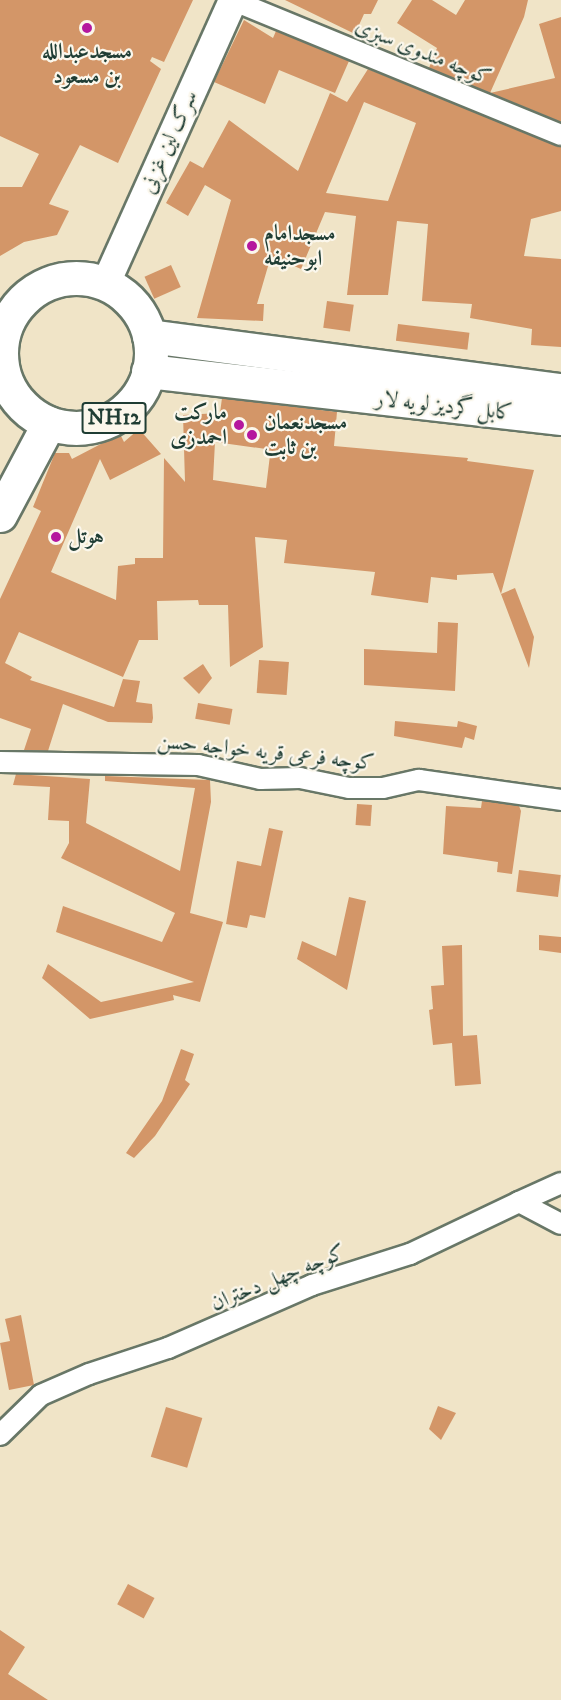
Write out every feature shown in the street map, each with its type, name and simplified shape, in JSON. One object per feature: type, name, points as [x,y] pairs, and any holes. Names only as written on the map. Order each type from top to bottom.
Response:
[{"type":"highway","name":"NH12","points":[[83,278],[105,284],[125,296],[140,314],[149,336],[148,371],[133,402],[116,417],[94,426],[71,428],[49,423],[20,402],[1,358],[13,313],[38,288],[59,279],[83,278]]},
{"type":"highway","name":"کابل گردیز لویه لار","points":[[149,336],[561,390]]},
{"type":"highway","name":"کابل گردیز لویه لار","points":[[148,371],[561,418]]},
{"type":"highway","points":[[0,515],[49,423]]},
{"type":"main road","name":"سرک لین غزنی","points":[[105,284],[233,0]]},
{"type":"street","name":"کوچه مندوی سبزی","points":[[233,0],[561,135]]},
{"type":"street","name":"کوچه فرعی قریه خواجه حسن","points":[[0,762],[198,765],[260,779],[300,778],[349,788],[383,788],[419,780],[561,800]]},
{"type":"street","name":"کوچه چهل دختران","points":[[0,1435],[40,1395],[89,1374],[168,1348],[312,1285],[410,1254],[561,1183]]},
{"type":"street","points":[[519,1202],[561,1224]]},
{"type":"building","points":[[0,0],[193,0],[164,62],[152,57],[150,61],[161,69],[118,163],[80,145],[49,204],[69,211],[57,235],[24,242],[0,256],[0,187],[22,187],[39,154],[0,136]]},
{"type":"building","points":[[285,0],[378,0],[371,14],[364,14],[355,34]]},
{"type":"building","points":[[412,0],[432,0],[456,15],[465,0],[528,0],[524,17],[490,93],[429,68],[437,48],[397,23]]},
{"type":"building","points":[[561,17],[561,122],[490,93],[555,78],[539,24]]},
{"type":"building","points":[[244,20],[273,38],[276,31],[349,61],[335,93],[279,70],[265,104],[214,82]]},
{"type":"building","points":[[368,69],[561,147],[561,211],[531,219],[524,256],[561,259],[561,347],[531,345],[532,329],[470,318],[472,304],[422,301],[428,224],[397,221],[388,295],[347,295],[356,216],[325,212],[301,269],[271,256],[257,304],[264,304],[263,321],[197,318],[231,200],[205,185],[188,216],[166,203],[190,161],[203,168],[229,120],[298,171],[330,93],[347,102]],"holes":[[[364,102],[416,123],[388,201],[326,193]]]},
{"type":"building","points":[[171,265],[181,287],[154,299],[145,277]]},
{"type":"building","points":[[327,301],[354,305],[350,331],[323,328]]},
{"type":"building","points":[[398,324],[469,333],[467,350],[396,341]]},
{"type":"building","points":[[222,398],[337,412],[334,446],[468,458],[467,461],[534,470],[501,594],[515,588],[534,637],[529,668],[493,573],[457,575],[457,580],[431,577],[428,603],[371,595],[375,572],[284,563],[287,540],[255,537],[263,647],[230,667],[228,605],[199,605],[198,600],[157,601],[158,640],[139,640],[123,677],[19,632],[5,663],[32,677],[30,680],[114,707],[123,679],[140,681],[136,702],[152,704],[153,718],[152,723],[108,722],[63,704],[48,751],[24,750],[31,729],[0,718],[0,599],[41,511],[33,507],[55,453],[69,453],[72,459],[120,434],[124,442],[139,429],[161,454],[110,480],[100,459],[51,572],[116,600],[118,566],[135,564],[135,558],[163,558],[164,458],[185,482],[183,415],[220,413]],"holes":[[[215,442],[266,449],[265,455],[270,455],[266,488],[213,480]]]},
{"type":"building","points":[[438,622],[458,623],[455,691],[364,685],[364,649],[437,653]]},
{"type":"building","points":[[259,660],[289,662],[287,695],[257,693]]},
{"type":"building","points":[[203,664],[212,678],[199,694],[183,678]]},
{"type":"building","points":[[198,703],[232,709],[230,725],[195,719]]},
{"type":"building","points":[[395,721],[457,727],[458,721],[477,726],[474,740],[465,737],[462,748],[394,736]]},
{"type":"building","points":[[16,774],[90,779],[86,823],[180,871],[195,788],[105,781],[105,776],[210,780],[211,802],[190,913],[223,922],[200,1002],[173,995],[174,1000],[90,1019],[42,978],[48,964],[101,1002],[194,982],[56,932],[63,906],[162,942],[175,913],[61,858],[69,843],[69,821],[48,820],[50,787],[13,785]]},
{"type":"building","points":[[482,801],[519,806],[521,811],[512,874],[497,872],[498,862],[443,854],[446,806],[481,808]]},
{"type":"building","points":[[357,804],[372,805],[370,826],[356,825]]},
{"type":"building","points":[[269,828],[283,831],[265,918],[250,915],[247,928],[226,924],[237,861],[261,866]]},
{"type":"building","points":[[519,870],[561,875],[558,897],[516,892]]},
{"type":"building","points":[[349,897],[366,901],[347,990],[297,959],[302,941],[336,956]]},
{"type":"building","points":[[539,935],[561,937],[561,953],[539,950]]},
{"type":"building","points":[[462,945],[463,1036],[477,1035],[481,1084],[455,1086],[452,1043],[433,1045],[429,1010],[433,1009],[431,986],[444,985],[442,946]]},
{"type":"building","points":[[181,1049],[194,1054],[185,1080],[190,1084],[155,1136],[134,1158],[126,1153],[162,1101]]},
{"type":"building","points":[[21,1315],[34,1385],[9,1390],[0,1343],[10,1341],[5,1319]]},
{"type":"building","points":[[438,1406],[456,1413],[441,1440],[429,1429]]},
{"type":"building","points":[[166,1407],[202,1418],[187,1468],[151,1457]]},
{"type":"building","points":[[128,1584],[154,1598],[144,1618],[117,1604]]},
{"type":"building","points":[[0,1630],[25,1647],[8,1674],[48,1700],[0,1700]]},
{"type":"place","name":"مسجدعبدالله بن مسعود","points":[[87,28]]},
{"type":"place","name":"مسجدامام ابوحنیفه","points":[[252,246]]},
{"type":"place","name":"مارکت احمدزی","points":[[239,425]]},
{"type":"place","name":"مسجدنعمان بن ثابت","points":[[252,435]]},
{"type":"place","name":"هوتل","points":[[56,537]]}]
